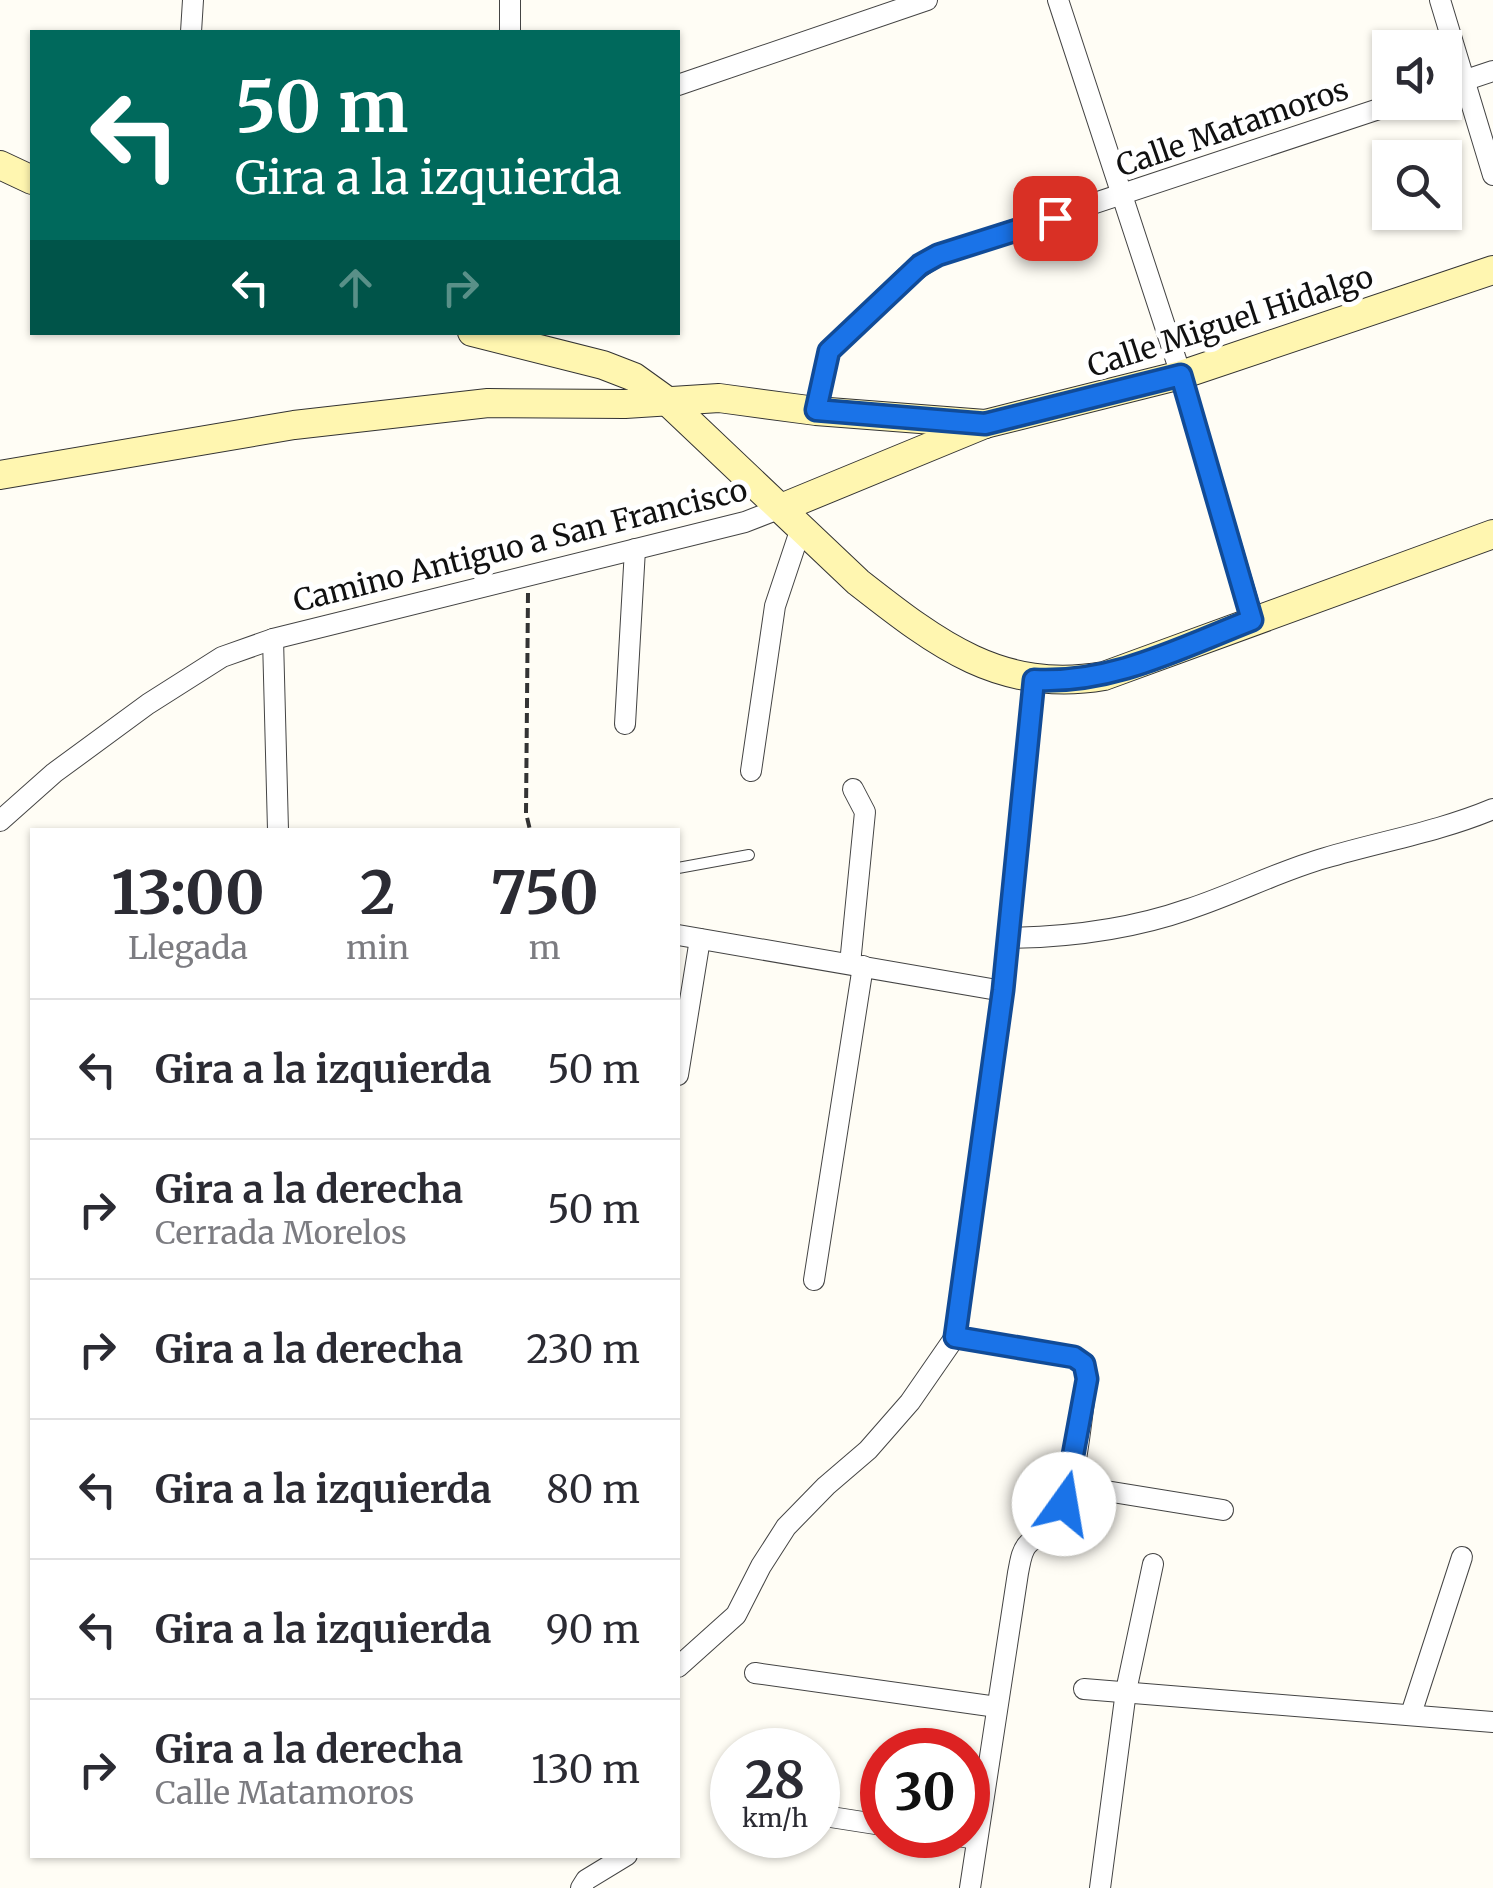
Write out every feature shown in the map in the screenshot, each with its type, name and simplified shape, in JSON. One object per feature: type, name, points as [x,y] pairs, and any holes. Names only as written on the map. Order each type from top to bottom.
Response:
[{"type":"main road","points":[[0,165],[30,179]]},
{"type":"main road","name":"Calle Miguel Hidalgo","points":[[791,518],[985,424],[1181,375],[1493,270]]},
{"type":"main road","points":[[484,335],[603,365],[634,377],[666,400],[858,582],[920,628],[969,657],[999,671],[1034,680],[1070,682],[1104,676],[1493,534]]},
{"type":"main road","name":"Calle Miguel Hidalgo","points":[[0,474],[294,426],[488,403],[625,404],[719,398],[985,424]]},
{"type":"street","points":[[191,30],[193,0]]},
{"type":"street","points":[[510,0],[510,30]]},
{"type":"street","points":[[680,84],[926,0]]},
{"type":"street","points":[[1058,0],[1181,375],[1252,620]]},
{"type":"street","points":[[1440,0],[1445,30]]},
{"type":"street","points":[[1462,81],[1493,71]]},
{"type":"street","points":[[1462,103],[1493,175]]},
{"type":"street","name":"Calle Matamoros","points":[[816,410],[829,351],[920,265],[938,255],[1372,111]]},
{"type":"street","points":[[751,770],[791,518]]},
{"type":"street","name":"Camino Antiguo a San Francisco","points":[[0,820],[54,773],[148,704],[222,657],[273,638],[528,574],[745,522],[791,518]]},
{"type":"street","points":[[625,724],[636,549]]},
{"type":"street","name":"Camino Antiguo a San Francisco","points":[[273,638],[278,828]]},
{"type":"street","points":[[680,1665],[736,1616],[786,1527],[868,1450],[910,1402],[955,1337],[1003,990],[1034,680]]},
{"type":"street","points":[[814,1280],[857,965],[865,812],[853,789]]},
{"type":"street","points":[[1009,938],[1142,923],[1188,910],[1324,858],[1404,840],[1493,810]]},
{"type":"street","points":[[680,935],[1003,990]]},
{"type":"street","points":[[680,1064],[700,940]]},
{"type":"street","points":[[955,1337],[1074,1357],[1084,1364],[1087,1379],[1069,1485],[1058,1523],[1048,1534],[1024,1547],[990,1754]]},
{"type":"street","points":[[1069,1485],[1223,1510]]},
{"type":"street","points":[[1411,1714],[1462,1558]]},
{"type":"street","points":[[1100,1888],[1126,1691],[1153,1564]]},
{"type":"street","points":[[755,1672],[997,1708]]},
{"type":"street","points":[[1084,1689],[1493,1722]]},
{"type":"street","points":[[581,1888],[586,1880],[622,1858]]},
{"type":"street","points":[[970,1888],[974,1858]]},
{"type":"lane","points":[[680,868],[749,855]]},
{"type":"path","points":[[528,574],[526,813],[530,828]]},
{"type":"route","points":[[1055,218],[938,255],[920,265],[829,351],[816,410],[985,424],[1086,402],[1181,375],[1252,620],[1104,676],[1070,682],[1034,680],[1003,990],[955,1337],[1074,1357],[1084,1364],[1087,1379],[1064,1504]]}]
